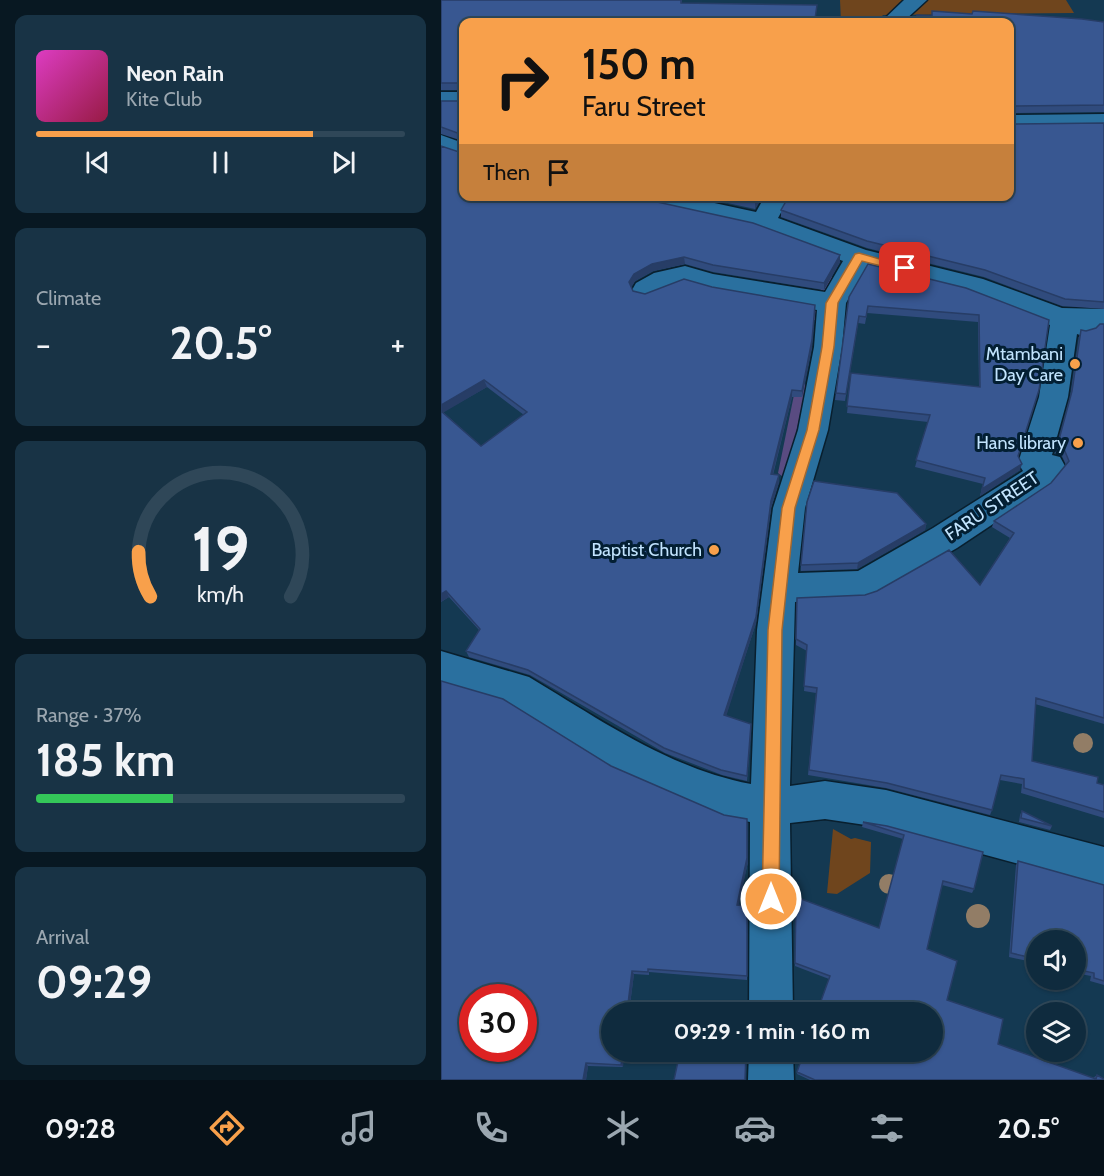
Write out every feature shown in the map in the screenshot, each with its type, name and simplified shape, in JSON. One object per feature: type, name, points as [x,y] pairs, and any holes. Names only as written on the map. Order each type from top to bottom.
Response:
[{"type":"street","points":[[896,18],[917,0]]},
{"type":"street","points":[[441,99],[459,99]]},
{"type":"street","points":[[1014,122],[1104,121]]},
{"type":"street","points":[[441,142],[459,149]]},
{"type":"street","points":[[665,201],[760,221],[859,257],[973,286],[1065,317],[1104,336]]},
{"type":"street","points":[[760,221],[767,216],[775,201]]},
{"type":"street","points":[[771,1002],[770,807],[775,630],[779,588],[789,508],[813,430],[828,347],[832,303],[859,257]]},
{"type":"street","points":[[646,290],[664,279],[685,275],[713,283],[832,303]]},
{"type":"street","points":[[1065,317],[1104,319]]},
{"type":"street","name":"FARU STREET","points":[[779,588],[863,585],[945,538],[1036,479],[1049,466],[1034,463],[1047,424],[1065,317]]},
{"type":"street","points":[[441,667],[516,689],[626,756],[725,798],[770,807],[825,800],[886,809],[1104,867]]},
{"type":"street","points":[[771,1062],[771,1080]]},
{"type":"shaded area","points":[[840,0],[1066,0],[1074,13],[883,15],[880,18],[841,18]]},
{"type":"shaded area","points":[[833,829],[851,839],[871,842],[870,873],[837,894],[827,893]]},
{"type":"building","points":[[441,0],[681,0],[681,3],[817,5],[815,18],[459,18],[459,83],[441,83]]},
{"type":"building","points":[[932,11],[972,14],[973,11],[1104,22],[1104,105],[1014,106],[1014,18],[917,18],[917,15],[932,16]]},
{"type":"building","points":[[441,101],[459,101],[459,134],[441,127]]},
{"type":"building","points":[[1104,123],[1104,302],[1065,299],[985,270],[867,241],[781,210],[786,201],[1014,201],[1014,124]]},
{"type":"building","points":[[441,146],[459,152],[459,201],[653,201],[753,223],[840,255],[824,283],[713,265],[684,257],[652,264],[634,274],[629,282],[633,291],[645,294],[684,279],[712,287],[815,305],[812,340],[802,391],[792,390],[771,474],[779,475],[771,501],[756,617],[724,715],[751,724],[747,776],[721,770],[664,748],[528,670],[466,651],[480,629],[446,591],[441,594],[441,411],[481,446],[527,412],[484,380],[441,405]]},
{"type":"building","points":[[868,264],[966,288],[1049,320],[1039,390],[1018,456],[1022,464],[982,489],[985,478],[916,460],[930,415],[847,406],[851,373],[980,387],[979,315],[868,306],[866,317],[859,316],[846,394],[836,393],[849,297]]},
{"type":"building","points":[[1104,324],[1104,718],[1036,698],[1032,761],[1098,777],[1097,783],[1104,785],[1104,812],[1024,788],[1024,779],[1001,775],[992,810],[887,783],[809,770],[817,688],[804,686],[807,645],[796,639],[797,598],[865,595],[877,591],[949,550],[980,585],[1014,533],[994,521],[1051,483],[1069,461],[1064,449],[1057,447],[1072,391],[1081,330],[1096,328]]},
{"type":"building","points":[[814,481],[897,493],[926,524],[858,563],[801,565],[807,502]]},
{"type":"building","points":[[441,681],[503,699],[611,766],[724,815],[747,819],[747,858],[737,905],[747,906],[747,976],[648,969],[648,972],[632,971],[628,1002],[601,1002],[601,1062],[621,1062],[621,1065],[586,1063],[583,1080],[441,1080]]},
{"type":"building","points":[[1022,811],[1052,826],[1021,818]]},
{"type":"building","points":[[863,822],[887,826],[983,852],[974,889],[943,881],[927,949],[957,961],[947,1000],[1003,1019],[998,1044],[1026,1054],[1026,1062],[1048,1062],[1096,1079],[1097,1075],[1104,1080],[815,1080],[797,1072],[800,1062],[943,1062],[943,1002],[821,1002],[830,976],[795,963],[796,897],[879,928],[904,835]]},
{"type":"building","points":[[1018,861],[1104,885],[1104,981],[1094,978],[1094,973],[1086,971],[1086,930],[1026,930],[1026,956],[1011,953]]},
{"type":"building","points":[[678,1062],[746,1062],[745,1080],[674,1080]]},
{"type":"waterway","points":[[814,318],[829,278]]},
{"type":"waterway","points":[[783,473],[801,385]]},
{"type":"place","name":"Mtambani Day Care","points":[[1075,364]]},
{"type":"place","name":"Hans library","points":[[1078,443]]},
{"type":"place","name":"Baptist Church","points":[[714,550]]},
{"type":"route","points":[[771,899],[770,807],[775,630],[789,508],[813,430],[828,347],[832,303],[859,257],[905,268]]}]
